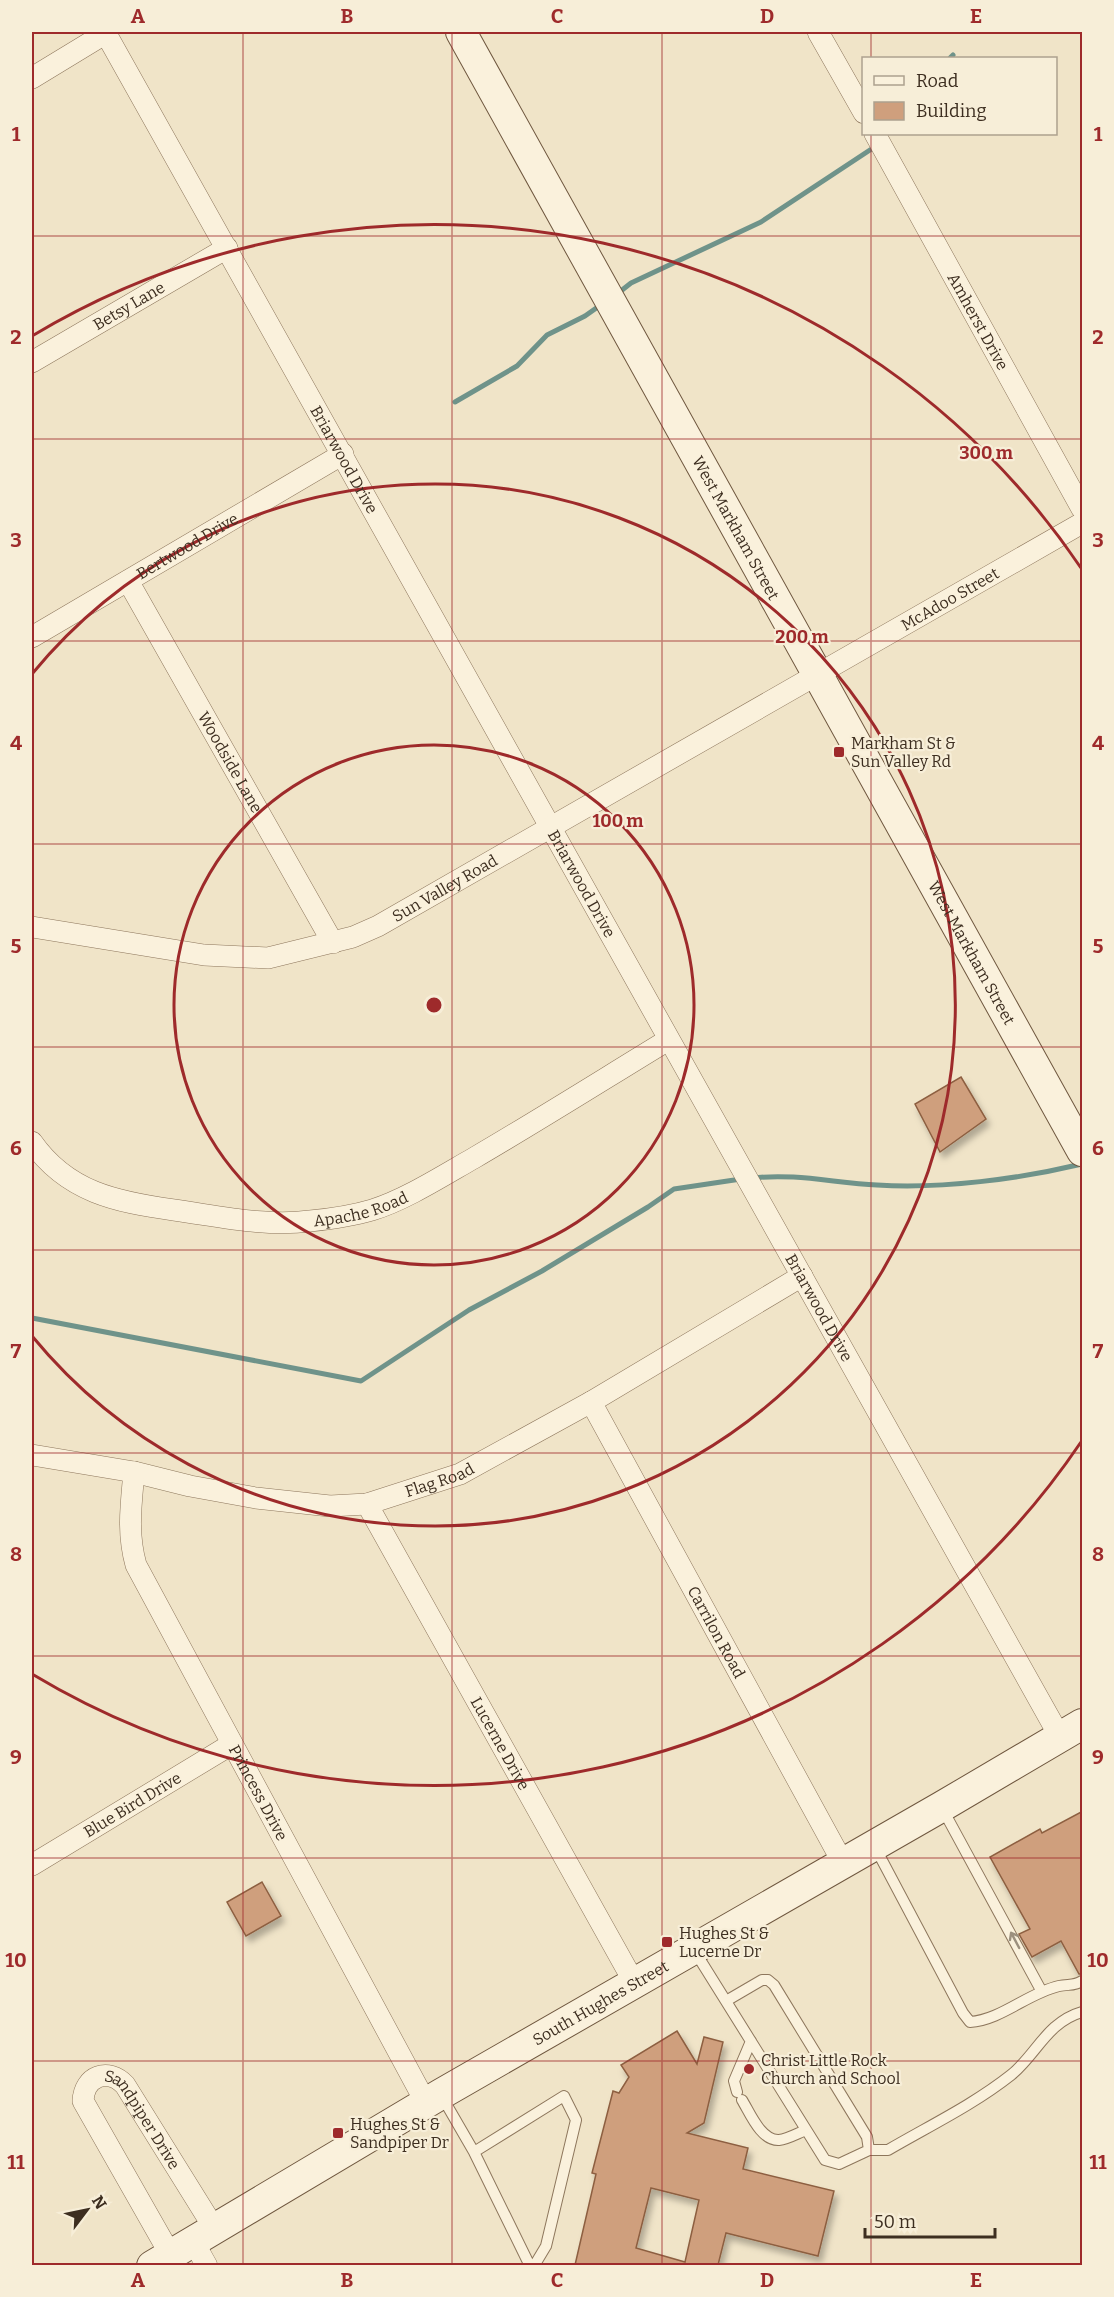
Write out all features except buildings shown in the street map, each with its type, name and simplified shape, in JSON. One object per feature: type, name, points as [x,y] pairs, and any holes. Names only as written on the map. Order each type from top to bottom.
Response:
[{"type":"main road","name":"West Markham Street","points":[[461,32],[1083,1150]]},
{"type":"main road","name":"South Hughes Street","points":[[187,2251],[434,2099],[941,1808],[1071,1730]]},
{"type":"street","points":[[32,78],[105,32]]},
{"type":"street","name":"Briarwood Drive","points":[[105,32],[343,454],[751,1188],[1071,1730]]},
{"type":"street","points":[[818,32],[862,109]]},
{"type":"street","name":"Amherst Drive","points":[[878,139],[1083,509]]},
{"type":"street","name":"Betsy Lane","points":[[32,362],[227,248]]},
{"type":"street","name":"Bertwood Drive","points":[[32,637],[343,454]]},
{"type":"street","name":"McAdoo Street","points":[[819,675],[1083,523]]},
{"type":"street","name":"Woodside Lane","points":[[128,581],[333,943]]},
{"type":"street","name":"Sun Valley Road","points":[[32,927],[204,955],[268,958],[353,937],[378,926],[550,826],[819,675]]},
{"type":"street","name":"Apache Road","points":[[32,1142],[44,1160],[63,1175],[83,1188],[105,1196],[154,1207],[242,1219],[307,1222],[374,1209],[414,1190],[489,1149],[668,1040]]},
{"type":"street","name":"Flag Road","points":[[32,1455],[134,1472],[190,1486],[256,1498],[330,1506],[367,1504],[460,1474],[591,1402],[802,1276]]},
{"type":"street","name":"Carrilon Road","points":[[591,1402],[843,1863]]},
{"type":"street","name":"Princess Drive","points":[[134,1472],[129,1525],[136,1565],[232,1743],[434,2099]]},
{"type":"street","name":"Lucerne Drive","points":[[367,1504],[635,1984]]},
{"type":"street","name":"Blue Bird Drive","points":[[32,1865],[232,1743]]},
{"type":"street","name":"Sandpiper Drive","points":[[111,2075],[125,2085],[187,2251],[83,2101],[87,2084],[94,2078],[111,2075]]},
{"type":"lane","points":[[941,1808],[1042,1992]]},
{"type":"lane","points":[[874,1846],[963,2013],[970,2022],[981,2021],[1042,1992],[1060,1986],[1077,1985],[1083,1981]]},
{"type":"lane","points":[[694,1950],[825,2160],[833,2164],[839,2164],[869,2150],[888,2150],[990,2091],[1014,2073],[1052,2030],[1073,2015],[1083,2012]]},
{"type":"lane","points":[[726,2001],[762,1980],[768,1980],[774,1985],[867,2137],[869,2150]]},
{"type":"lane","points":[[751,2041],[734,2081],[739,2096],[764,2135],[781,2140],[806,2130]]},
{"type":"lane","points":[[434,2099],[474,2152],[532,2265],[546,2246],[576,2121],[564,2096],[474,2152]]},
{"type":"waterway","points":[[617,294],[631,283],[761,222],[876,146]]},
{"type":"waterway","points":[[455,402],[517,366],[547,335],[585,316],[602,304]]},
{"type":"waterway","points":[[753,1178],[800,1177],[877,1185],[928,1186],[1007,1178],[1082,1164]]},
{"type":"waterway","points":[[32,1318],[361,1381],[469,1310],[542,1271],[674,1189],[741,1179]]},
{"type":"place","name":"Markham St & Sun Valley Rd","points":[[839,752]]},
{"type":"place","name":"Hughes St & Lucerne Dr","points":[[667,1942]]},
{"type":"place","name":"Christ Little Rock Church and School","points":[[749,2069]]},
{"type":"place","name":"Hughes St & Sandpiper Dr","points":[[338,2133]]}]
